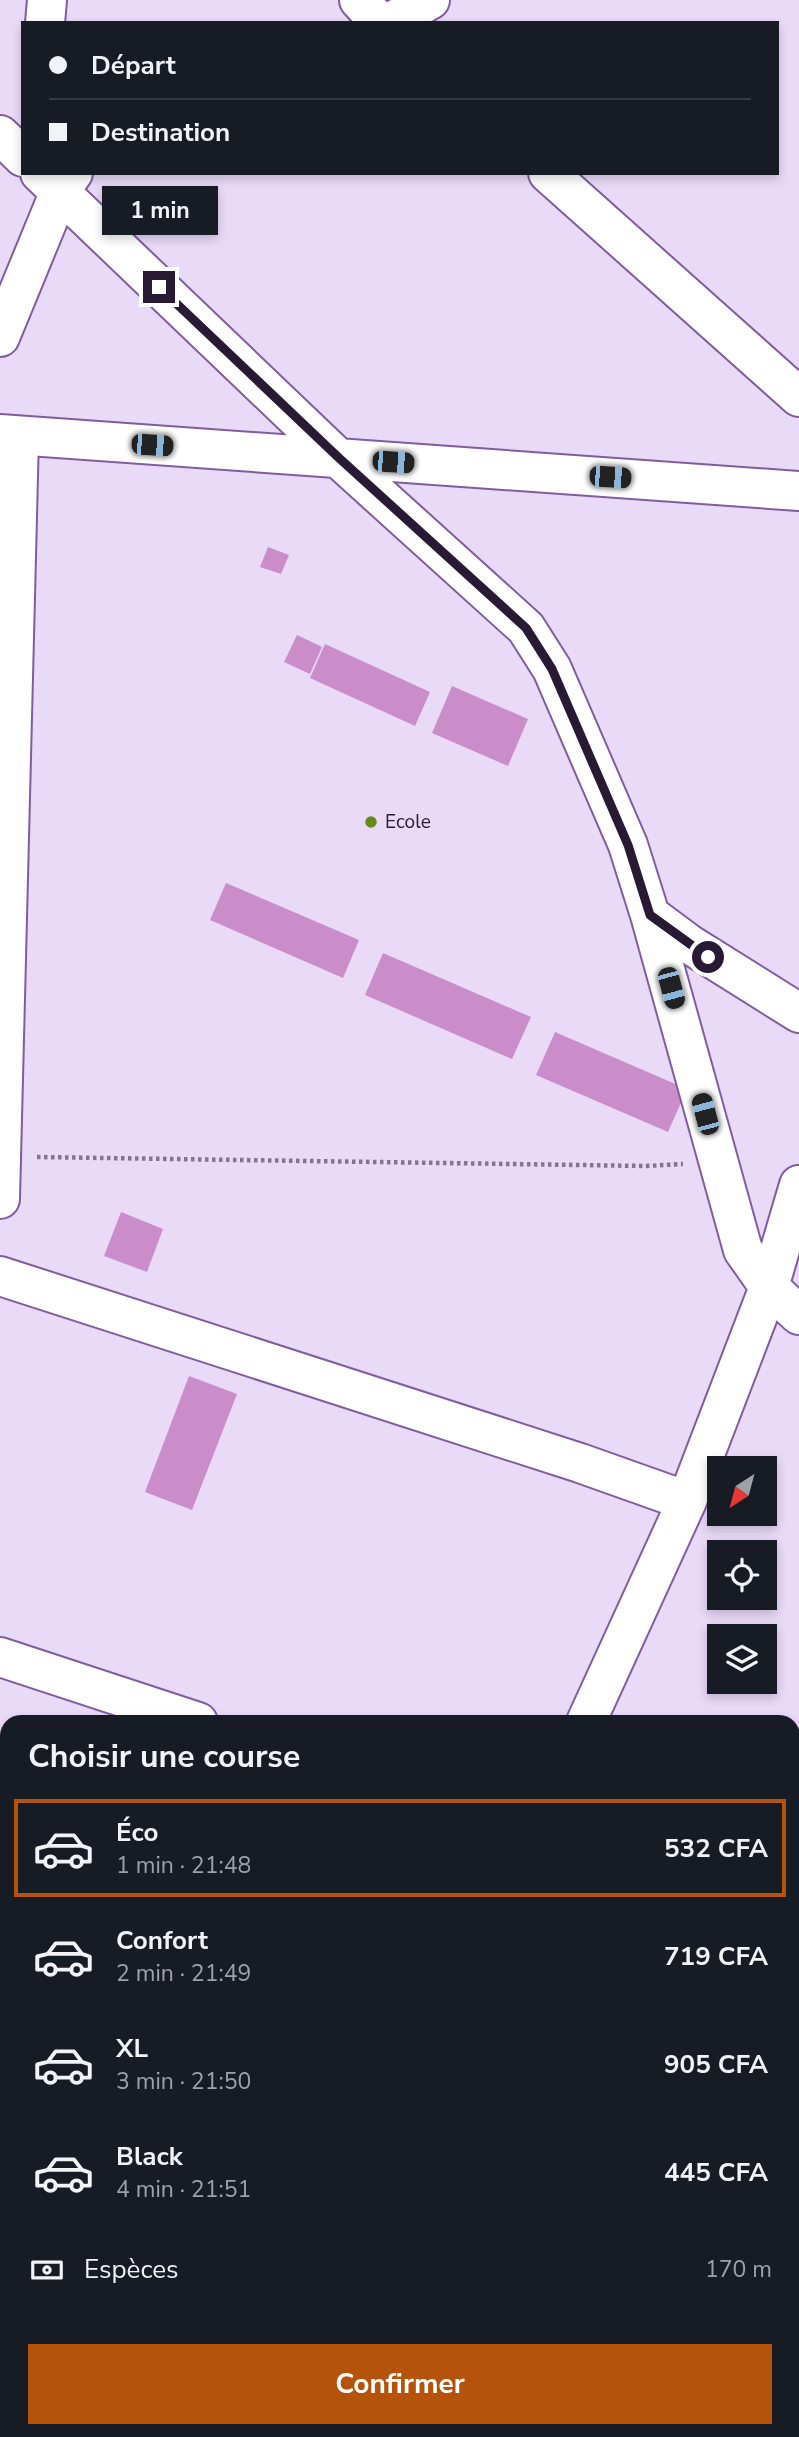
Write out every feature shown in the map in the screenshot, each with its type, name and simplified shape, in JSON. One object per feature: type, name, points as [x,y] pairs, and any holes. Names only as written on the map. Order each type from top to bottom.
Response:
[{"type":"street","points":[[45,21],[47,0]]},
{"type":"street","points":[[359,0],[378,21]]},
{"type":"street","points":[[393,21],[430,0]]},
{"type":"street","points":[[0,135],[21,155]]},
{"type":"street","points":[[550,175],[799,397]]},
{"type":"street","points":[[0,337],[58,179],[339,458],[526,628],[552,669],[628,845],[743,1250],[769,1287],[799,1315]]},
{"type":"street","points":[[0,1199],[9,435],[799,491]]},
{"type":"street","points":[[650,915],[689,944],[799,1013]]},
{"type":"street","points":[[589,1715],[687,1501],[769,1287],[799,1185]]},
{"type":"street","points":[[0,1276],[580,1463],[687,1501]]},
{"type":"street","points":[[0,1657],[177,1715]]},
{"type":"path","points":[[1,1156],[646,1167],[717,1161]]},
{"type":"building","points":[[268,547],[289,555],[281,574],[260,567]]},
{"type":"building","points":[[297,635],[322,647],[310,674],[284,662]]},
{"type":"building","points":[[325,644],[430,692],[415,726],[310,678]]},
{"type":"building","points":[[452,686],[528,719],[508,766],[432,733]]},
{"type":"building","points":[[226,883],[359,940],[343,978],[210,920]]},
{"type":"building","points":[[383,953],[531,1017],[512,1059],[365,995]]},
{"type":"building","points":[[555,1032],[687,1089],[668,1132],[536,1075]]},
{"type":"building","points":[[121,1212],[163,1229],[147,1272],[104,1256]]},
{"type":"building","points":[[189,1376],[237,1394],[192,1510],[145,1492]]},
{"type":"place","name":"Ecole","points":[[371,822]]},
{"type":"route","points":[[159,287],[339,458],[526,628],[552,669],[628,845],[650,915],[708,957]]}]
